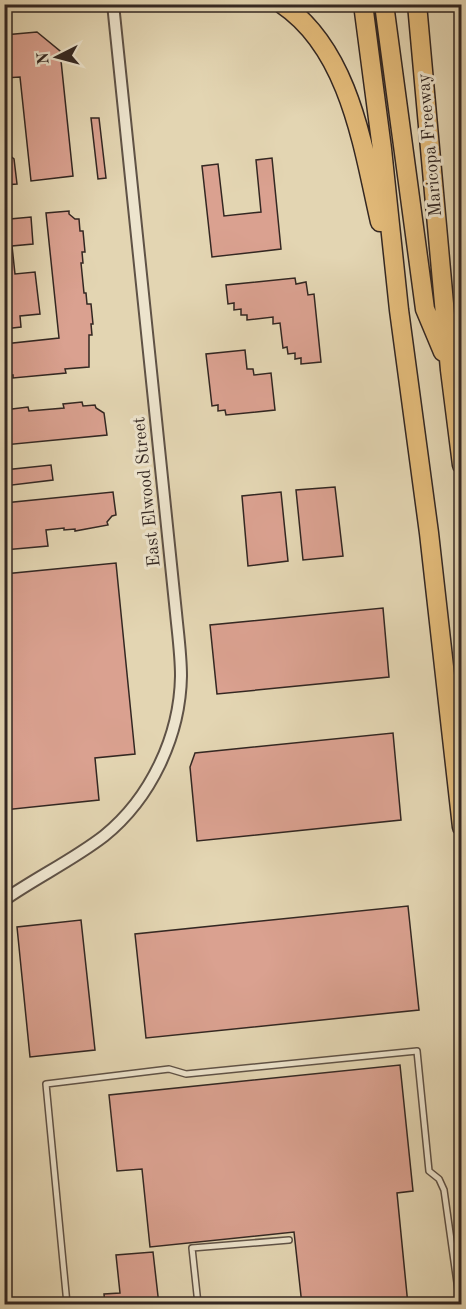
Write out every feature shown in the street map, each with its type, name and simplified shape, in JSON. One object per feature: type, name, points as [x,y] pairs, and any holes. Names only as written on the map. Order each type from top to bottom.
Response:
[{"type":"highway","points":[[282,4],[295,13],[313,34],[337,69],[359,129],[399,310]]},
{"type":"highway","points":[[363,4],[382,149],[399,310],[429,533],[462,827]]},
{"type":"highway","points":[[384,4],[425,309],[450,370]]},
{"type":"highway","name":"Maricopa Freeway","points":[[417,4],[450,370],[462,465]]},
{"type":"street","name":"East Elwood Street","points":[[4,900],[89,846],[121,820],[147,789],[171,735],[181,678],[113,4]]},
{"type":"lane","points":[[67,1305],[46,1084],[169,1069],[186,1074],[417,1051],[429,1171],[440,1179],[444,1190],[460,1305]]},
{"type":"lane","points":[[198,1305],[192,1248],[289,1240]]},
{"type":"building","points":[[37,32],[60,51],[73,176],[31,181],[20,77],[4,78],[4,35]]},
{"type":"building","points":[[91,118],[99,118],[106,178],[98,179]]},
{"type":"building","points":[[4,151],[14,159],[17,184],[4,185]]},
{"type":"building","points":[[272,158],[281,249],[212,257],[202,166],[218,164],[224,216],[261,212],[256,160]]},
{"type":"building","points":[[69,211],[75,219],[79,219],[80,231],[83,231],[85,252],[82,252],[83,263],[81,263],[84,293],[86,293],[87,304],[91,304],[93,324],[91,324],[92,335],[89,335],[89,367],[65,369],[66,373],[13,378],[13,375],[4,375],[4,344],[59,338],[46,213]]},
{"type":"building","points":[[31,217],[33,244],[12,246],[15,274],[35,272],[40,314],[20,316],[21,327],[4,329],[4,224],[10,223],[10,219]]},
{"type":"building","points":[[295,278],[296,284],[306,282],[308,295],[314,294],[321,362],[301,364],[301,358],[295,359],[295,353],[288,354],[287,347],[283,348],[280,323],[273,324],[273,317],[247,320],[247,315],[241,315],[241,309],[234,310],[234,303],[228,304],[226,285]]},
{"type":"building","points":[[245,350],[247,369],[253,369],[254,375],[271,373],[275,410],[226,415],[225,410],[218,411],[218,405],[212,406],[206,354]]},
{"type":"building","points":[[82,402],[83,406],[95,405],[104,413],[107,435],[4,445],[4,410],[28,407],[29,411],[64,408],[63,404]]},
{"type":"building","points":[[51,465],[53,480],[4,486],[4,470]]},
{"type":"building","points":[[335,487],[343,556],[303,560],[296,490]]},
{"type":"building","points":[[113,492],[116,515],[107,522],[108,525],[75,531],[75,529],[64,530],[64,528],[46,530],[48,546],[4,550],[4,503]]},
{"type":"building","points":[[281,492],[288,561],[248,566],[242,496]]},
{"type":"building","points":[[116,563],[135,754],[95,758],[99,800],[4,810],[4,574]]},
{"type":"building","points":[[383,608],[389,677],[217,694],[210,625]]},
{"type":"building","points":[[393,733],[401,820],[197,841],[190,767],[195,753]]},
{"type":"building","points":[[408,906],[419,1010],[146,1038],[135,934]]},
{"type":"building","points":[[81,920],[95,1050],[30,1057],[17,927]]},
{"type":"building","points":[[400,1065],[413,1191],[397,1193],[408,1305],[302,1305],[294,1232],[150,1247],[142,1169],[117,1171],[109,1095]]},
{"type":"building","points":[[153,1252],[159,1305],[105,1305],[104,1294],[120,1293],[116,1255]]}]
